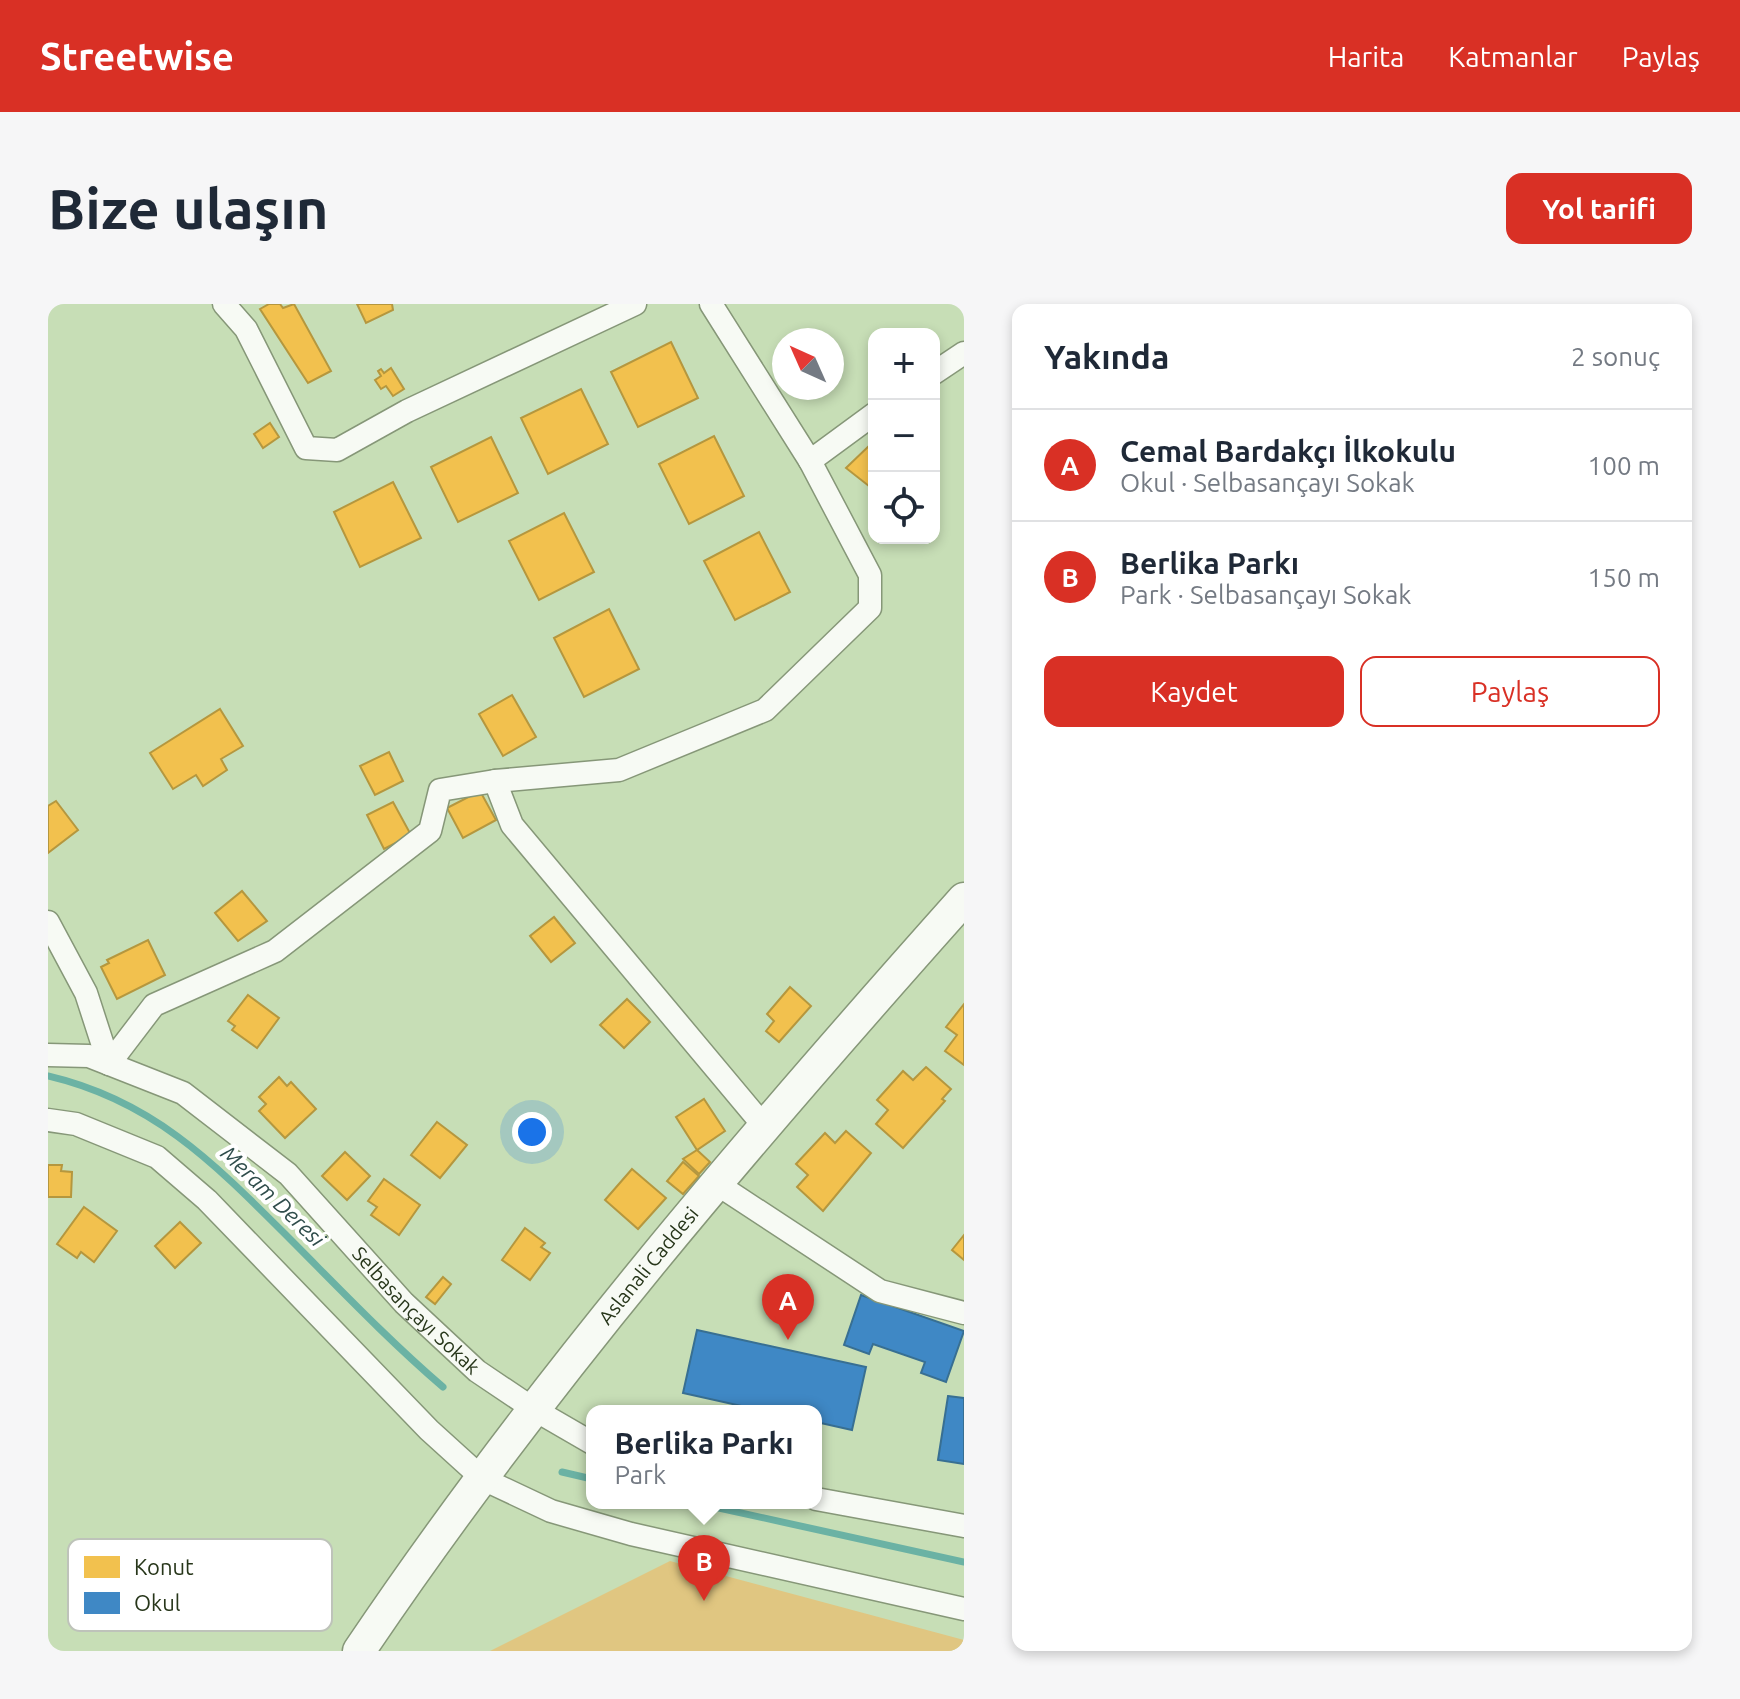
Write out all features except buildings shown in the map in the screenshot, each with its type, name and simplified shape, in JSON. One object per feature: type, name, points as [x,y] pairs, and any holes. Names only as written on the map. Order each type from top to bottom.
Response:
[{"type":"street","points":[[224,304],[246,329],[306,448],[337,450],[407,411],[635,304]]},
{"type":"street","points":[[109,1064],[154,1005],[275,951],[430,831],[440,790],[495,781],[619,770],[765,710],[870,608],[870,575],[810,461],[711,304]]},
{"type":"street","points":[[940,369],[964,353]]},
{"type":"street","points":[[810,461],[868,418]]},
{"type":"street","points":[[495,781],[512,825],[763,1125]]},
{"type":"street","name":"Aslanali Caddesi","points":[[359,1651],[424,1555],[714,1182],[964,899]]},
{"type":"street","points":[[48,922],[86,993],[109,1064]]},
{"type":"street","name":"Selbasançayı Sokak","points":[[48,1055],[89,1056],[183,1093],[288,1174],[404,1303],[477,1371],[586,1440]]},
{"type":"street","points":[[48,1120],[76,1124],[157,1157],[207,1200],[429,1430],[483,1479],[551,1511],[631,1534],[964,1609]]},
{"type":"street","points":[[714,1182],[880,1291],[964,1313]]},
{"type":"street","points":[[822,1500],[964,1526]]},
{"type":"shaded area","points":[[670,1561],[964,1640],[964,1651],[490,1651]]},
{"type":"waterway","name":"Meram Deresi","points":[[48,1076],[118,1101],[178,1136],[231,1181],[443,1387]]},
{"type":"waterway","name":"Meram Deresi","points":[[562,1472],[586,1478]]},
{"type":"waterway","name":"Meram Deresi","points":[[723,1509],[964,1562]]},
{"type":"place","name":"Cemal Bardakçı İlkokulu","points":[[788,1340]]},
{"type":"place","name":"Berlika Parkı","points":[[704,1601]]}]
